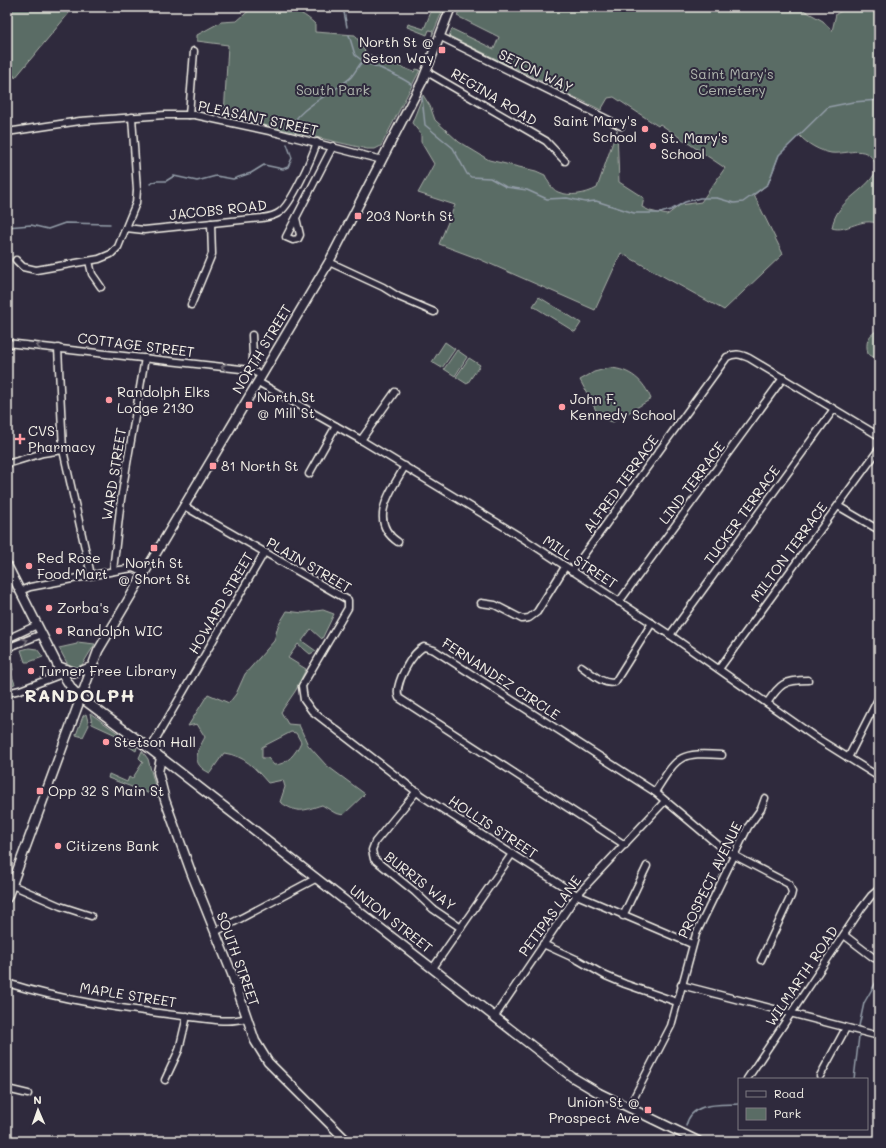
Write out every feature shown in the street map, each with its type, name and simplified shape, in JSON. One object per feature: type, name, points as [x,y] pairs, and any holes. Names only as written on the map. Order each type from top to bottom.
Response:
[{"type":"main road","name":"NORTH STREET","points":[[7,898],[91,667],[104,640],[329,262],[427,72],[451,7]]},
{"type":"main road","name":"UNION STREET","points":[[7,565],[62,674],[80,697],[150,749],[580,1082],[698,1141]]},
{"type":"main road","points":[[58,666],[76,673],[91,667]]},
{"type":"main road","name":"SOUTH STREET","points":[[161,758],[158,772],[163,794],[190,868],[232,974],[255,1041],[268,1062],[347,1141]]},
{"type":"street","name":"SETON WAY","points":[[441,37],[621,126]]},
{"type":"street","points":[[188,115],[194,51]]},
{"type":"street","name":"REGINA ROAD","points":[[427,72],[546,142],[565,161]]},
{"type":"street","name":"PLEASANT STREET","points":[[7,132],[66,123],[132,117],[188,115],[220,120],[316,142],[382,160]]},
{"type":"street","points":[[16,260],[23,267],[36,270],[89,261],[105,257],[114,252],[119,245],[126,228],[137,196],[132,117]]},
{"type":"street","name":"JACOBS ROAD","points":[[126,228],[139,231],[266,218],[279,213],[290,200],[316,142]]},
{"type":"street","points":[[296,218],[300,231],[300,237],[293,240],[286,237],[333,146]]},
{"type":"street","points":[[191,305],[212,254],[211,223]]},
{"type":"street","points":[[89,261],[92,274],[101,287]]},
{"type":"street","points":[[329,262],[383,287],[399,297],[434,312]]},
{"type":"street","points":[[252,335],[252,371]]},
{"type":"street","name":"COTTAGE STREET","points":[[7,343],[252,371],[260,379]]},
{"type":"street","points":[[58,348],[63,450],[91,575]]},
{"type":"street","name":"ALFRED TERRACE","points":[[572,571],[727,357],[733,354],[740,354],[783,378]]},
{"type":"street","name":"WARD STREET","points":[[113,571],[120,504],[145,358]]},
{"type":"street","points":[[783,378],[879,436]]},
{"type":"street","name":"LIND TERRACE","points":[[619,602],[783,378]]},
{"type":"street","name":"MILL STREET","points":[[260,379],[513,532],[670,635],[815,737],[879,777]]},
{"type":"street","points":[[361,440],[395,392]]},
{"type":"street","name":"TUCKER TERRACE","points":[[670,635],[834,409]]},
{"type":"street","points":[[309,474],[336,426]]},
{"type":"street","name":"MILTON TERRACE","points":[[719,669],[879,449]]},
{"type":"street","points":[[7,464],[43,453],[63,450]]},
{"type":"street","points":[[398,542],[386,530],[382,515],[405,466]]},
{"type":"street","name":"PLAIN STREET","points":[[184,506],[264,553],[346,597],[349,602],[348,608],[304,683],[303,697]]},
{"type":"street","points":[[838,506],[879,530]]},
{"type":"street","name":"HOWARD STREET","points":[[150,749],[264,553]]},
{"type":"street","points":[[481,603],[493,604],[522,619],[532,617],[537,612],[565,567]]},
{"type":"street","points":[[20,591],[30,587],[133,568],[144,573]]},
{"type":"street","points":[[581,666],[604,682],[615,682],[652,623]]},
{"type":"street","points":[[7,639],[37,625]]},
{"type":"street","points":[[7,648],[42,634]]},
{"type":"street","name":"FERNANDEZ CIRCLE","points":[[625,845],[399,698],[397,688],[415,653],[424,647],[434,650],[655,792],[724,850],[789,884],[792,888],[791,896],[761,960]]},
{"type":"street","points":[[7,693],[20,690],[62,674]]},
{"type":"street","points":[[767,703],[782,684],[797,680],[808,680]]},
{"type":"street","name":"HOLLIS STREET","points":[[303,697],[312,711],[417,791],[512,854],[577,895],[623,916],[692,944]]},
{"type":"street","points":[[848,758],[879,697]]},
{"type":"street","points":[[655,792],[672,765],[679,759],[694,754],[722,755]]},
{"type":"street","name":"BURRIS WAY","points":[[417,791],[375,842],[372,850],[374,859],[416,892],[433,909],[461,928]]},
{"type":"street","name":"PROSPECT AVENUE","points":[[629,1107],[666,1036],[677,1002],[692,944],[748,827],[761,809],[765,798]]},
{"type":"street","name":"PETIPAS LANE","points":[[495,1016],[577,895],[665,801]]},
{"type":"street","points":[[433,968],[512,854]]},
{"type":"street","points":[[623,916],[647,866]]},
{"type":"street","points":[[216,932],[317,878]]},
{"type":"street","points":[[12,885],[60,906],[92,916]]},
{"type":"street","name":"WILMARTH ROAD","points":[[748,1078],[867,900],[879,889]]},
{"type":"street","points":[[844,935],[874,958]]},
{"type":"street","points":[[543,944],[578,960],[606,976],[677,1002]]},
{"type":"street","name":"MAPLE STREET","points":[[7,982],[107,1006],[231,1021],[246,1018]]},
{"type":"street","points":[[681,985],[879,1036]]},
{"type":"street","points":[[165,1080],[179,1050],[187,1016]]},
{"type":"street","points":[[820,1076],[846,1028]]},
{"type":"street","points":[[7,1089],[28,1094]]},
{"type":"green space","points":[[7,7],[74,7],[15,78],[14,75],[7,77]]},
{"type":"green space","name":"South Park","points":[[253,7],[279,7],[294,10],[301,13],[315,24],[315,32],[355,35],[368,54],[390,62],[391,59],[393,59],[395,61],[394,64],[414,72],[416,69],[420,70],[381,146],[375,149],[367,149],[224,116],[228,45],[197,41],[197,35],[221,22],[237,21]]},
{"type":"green space","points":[[433,7],[444,7],[432,36],[433,31],[429,30],[427,35],[407,27],[408,24],[424,29]]},
{"type":"green space","name":"Saint Mary's Cemetery","points":[[460,7],[798,7],[823,21],[832,31],[836,14],[849,7],[879,7],[879,224],[866,222],[838,229],[832,228],[840,209],[874,175],[877,167],[873,159],[864,152],[858,151],[838,153],[827,152],[818,149],[799,135],[779,155],[768,184],[754,195],[783,254],[724,310],[621,253],[595,310],[479,259],[439,244],[455,205],[418,193],[434,164],[421,142],[421,134],[412,123],[423,95],[430,106],[435,120],[459,142],[489,160],[536,171],[545,175],[553,189],[563,194],[578,194],[597,188],[617,130],[619,182],[644,198],[642,207],[650,211],[667,215],[680,205],[701,202],[725,168],[660,124],[658,126],[614,97],[608,98],[601,110],[449,36],[452,29],[494,49],[499,37],[457,16]]},
{"type":"green space","points":[[539,297],[581,323],[575,332],[533,306]]},
{"type":"green space","points":[[879,329],[879,360],[868,354],[867,342],[872,334]]},
{"type":"green space","points":[[445,342],[455,349],[442,368],[432,362]]},
{"type":"green space","points":[[457,350],[467,357],[455,376],[444,369]]},
{"type":"green space","points":[[469,358],[480,365],[467,384],[456,377]]},
{"type":"green space","points":[[610,368],[624,371],[635,377],[644,387],[651,399],[613,422],[600,418],[580,380],[594,372]]},
{"type":"green space","points":[[323,610],[334,614],[322,639],[311,629],[302,641],[316,651],[310,654],[298,644],[288,658],[306,669],[296,690],[281,712],[288,724],[299,725],[308,745],[326,765],[365,794],[343,815],[335,813],[322,805],[305,810],[296,810],[286,806],[280,802],[285,787],[283,780],[268,783],[249,763],[231,754],[224,753],[210,773],[200,766],[197,757],[205,737],[197,724],[188,726],[208,694],[229,703],[236,694],[245,674],[274,641],[278,626],[287,611],[303,613]],"holes":[[[291,732],[296,733],[301,742],[294,754],[287,761],[274,765],[268,758],[262,758],[262,747]]]},
{"type":"green space","points":[[77,642],[95,644],[82,665],[75,668],[67,663],[59,648],[77,644]]},
{"type":"green space","points":[[29,648],[37,649],[43,657],[25,662],[21,650]]},
{"type":"green space","points":[[9,654],[13,670],[10,671],[15,684],[7,686],[7,655]]},
{"type":"green space","points":[[90,713],[137,747],[136,751],[119,740],[118,736],[92,724]]},
{"type":"green space","points":[[86,714],[89,725],[83,737],[76,735],[83,716]]},
{"type":"green space","points":[[142,751],[148,759],[158,797],[108,778],[109,774],[127,782],[129,777],[132,779],[143,762],[139,758]]},
{"type":"waterway","points":[[343,7],[347,27]]},
{"type":"waterway","points":[[349,35],[355,55],[364,62]]},
{"type":"waterway","points":[[291,129],[294,122],[307,108],[343,84],[353,75],[361,63],[365,63],[386,71],[412,85]]},
{"type":"waterway","points":[[422,97],[425,125],[453,148],[467,174],[471,177],[490,178],[506,187],[527,190],[547,199],[567,198],[585,202],[596,201],[634,213],[660,213],[671,210],[685,202],[700,198],[717,198],[734,203],[743,202],[768,184],[779,155],[828,107],[853,102],[879,100]]},
{"type":"waterway","points":[[150,184],[156,181],[166,181],[174,176],[197,181],[216,176],[233,179],[251,173],[264,165],[283,169],[288,167],[292,158],[287,144]]},
{"type":"waterway","points":[[7,227],[31,225],[48,229],[65,223],[110,224]]},
{"type":"waterway","points":[[879,845],[879,850]]},
{"type":"waterway","points":[[859,1026],[864,1003],[879,977]]},
{"type":"waterway","points":[[854,1078],[859,1036]]},
{"type":"waterway","points":[[686,1126],[689,1118],[700,1108],[715,1105],[738,1104]]},
{"type":"place","name":"North St @ Seton Way","points":[[442,50]]},
{"type":"place","name":"Saint Mary's School","points":[[645,129]]},
{"type":"place","name":"St. Mary's School","points":[[653,146]]},
{"type":"place","name":"203 North St","points":[[358,216]]},
{"type":"place","name":"Randolph Elks Lodge 2130","points":[[109,400]]},
{"type":"place","name":"North St @ Mill St","points":[[249,405]]},
{"type":"place","name":"John F. Kennedy School","points":[[562,407]]},
{"type":"place","name":"CVS Pharmacy","points":[[20,439]]},
{"type":"place","name":"81 North St","points":[[213,466]]},
{"type":"place","name":"North St @ Short St","points":[[154,548]]},
{"type":"place","name":"Red Rose Food Mart","points":[[29,566]]},
{"type":"place","name":"Zorba's","points":[[49,608]]},
{"type":"place","name":"Randolph WIC","points":[[59,631]]},
{"type":"place","name":"Turner Free Library","points":[[31,671]]},
{"type":"place","name":"Stetson Hall","points":[[106,742]]},
{"type":"place","name":"Opp 32 S Main St","points":[[40,791]]},
{"type":"place","name":"Citizens Bank","points":[[58,846]]},
{"type":"place","name":"Union St @ Prospect Ave","points":[[648,1110]]},
{"type":"district","name":"RANDOLPH","points":[[80,696]]}]
